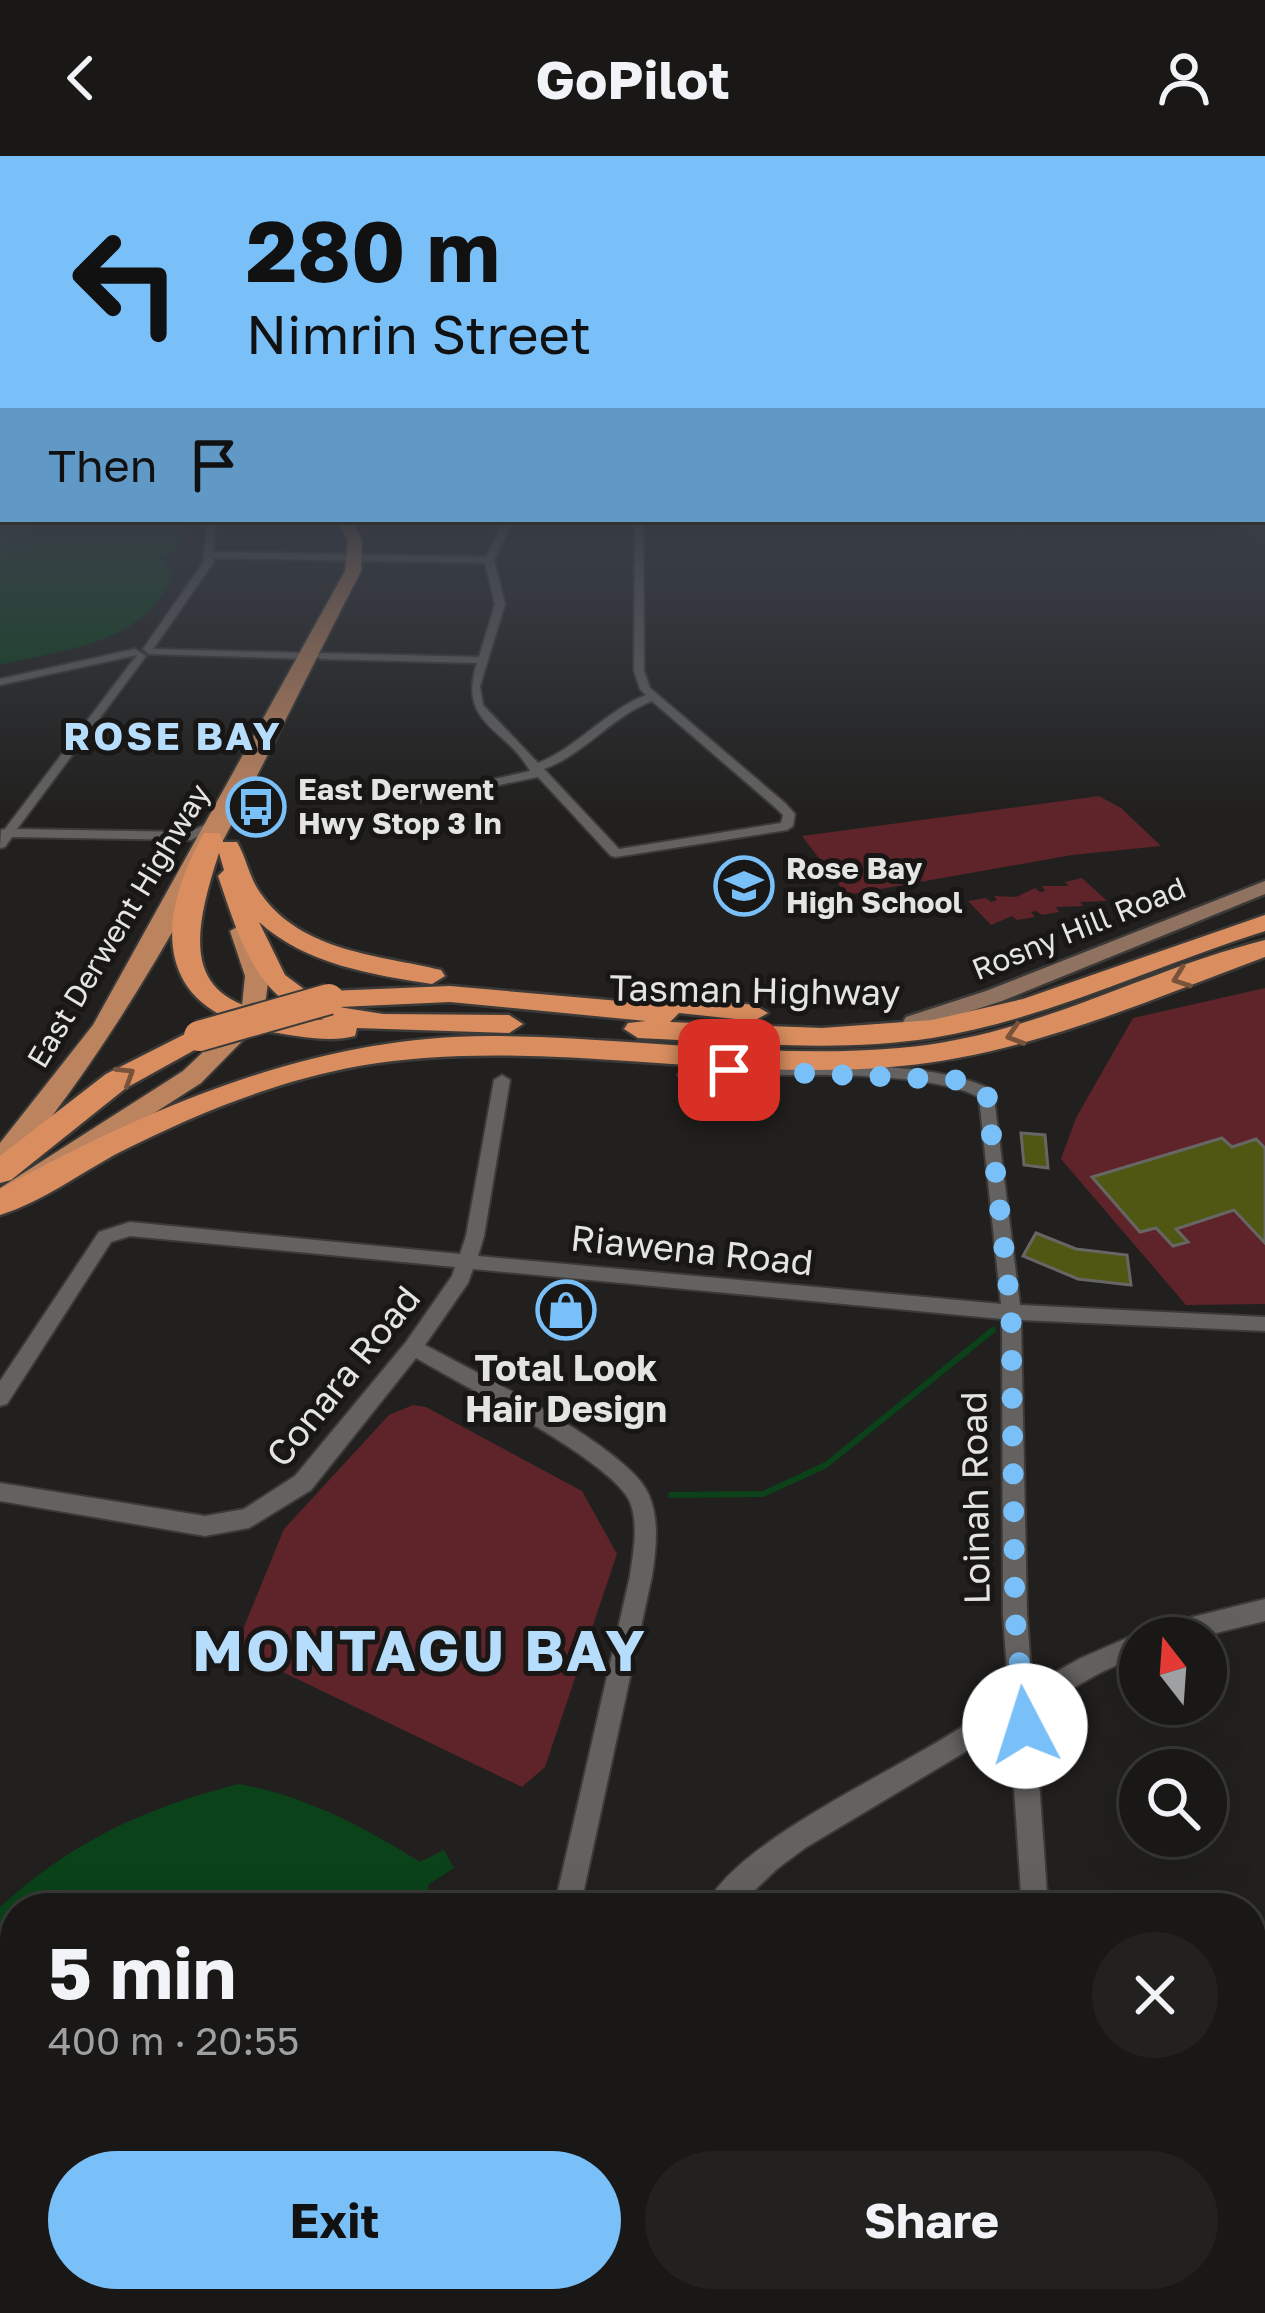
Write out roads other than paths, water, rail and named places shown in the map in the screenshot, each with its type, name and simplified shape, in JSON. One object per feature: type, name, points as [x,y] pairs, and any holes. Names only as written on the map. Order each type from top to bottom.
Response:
[{"type":"highway","name":"Tasman Highway","points":[[223,846],[272,976],[302,1002],[358,1019],[871,1035],[993,1015],[1265,923]]},
{"type":"highway","points":[[223,846],[242,884],[274,922],[304,942],[366,965],[760,1014],[901,1023]]},
{"type":"highway","points":[[223,846],[187,919],[183,956],[194,983],[221,1006],[286,1027],[531,1036],[696,1065]]},
{"type":"highway","name":"Tasman Highway","points":[[0,1172],[91,1098],[199,1036],[329,999],[450,994],[790,1024],[901,1023],[977,1009],[1195,946]]},
{"type":"highway","name":"Tasman Highway","points":[[0,1215],[107,1152],[199,1110],[332,1072],[442,1056],[696,1065],[863,1060],[960,1048],[1052,1023],[1265,948]]},
{"type":"highway","name":"Tasman Highway","points":[[0,1202],[176,1110],[267,1078],[333,1062],[483,1045],[696,1065]]},
{"type":"main road","name":"East Derwent Highway","points":[[0,1162],[90,1051],[197,864],[223,846],[336,613]]},
{"type":"main road","name":"East Derwent Highway","points":[[0,1202],[193,1077],[248,1017],[257,976],[223,846]]},
{"type":"main road","name":"Rosny Hill Road","points":[[901,1023],[1011,989],[1265,887]]},
{"type":"street","points":[[3,837],[172,613]]},
{"type":"street","points":[[497,613],[475,686],[478,706],[621,854],[788,826],[789,814],[782,806],[652,697],[639,671],[639,613]]},
{"type":"street","points":[[0,682],[145,652],[482,659]]},
{"type":"street","points":[[422,799],[536,771],[627,704],[652,697]]},
{"type":"street","points":[[3,837],[197,836],[223,846]]},
{"type":"street","points":[[159,837],[183,845],[197,864]]},
{"type":"street","name":"Loinah Road","points":[[696,1065],[958,1080],[984,1089],[1011,1312],[1015,1616],[1035,1893]]},
{"type":"street","name":"Conara Road","points":[[0,1492],[205,1526],[249,1518],[303,1483],[413,1347],[468,1261],[502,1080]]},
{"type":"street","name":"Riawena Road","points":[[0,1397],[101,1243],[114,1232],[139,1229],[1011,1312],[1265,1324]]},
{"type":"street","points":[[413,1347],[615,1468],[636,1490],[642,1508],[640,1576],[570,1893]]},
{"type":"street","points":[[1227,1619],[1265,1610]]},
{"type":"street","points":[[735,1893],[800,1837],[1023,1702],[1119,1653]]},
{"type":"waterway","points":[[671,1495],[763,1494],[826,1465],[993,1330]]},
{"type":"place","name":"East Derwent Hwy Stop 3 In","points":[[256,807]]},
{"type":"place","name":"Rose Bay High School","points":[[744,886]]},
{"type":"place","name":"Total Look Hair Design","points":[[566,1310]]},
{"type":"district","name":"ROSE BAY","points":[[173,736]]},
{"type":"district","name":"MONTAGU BAY","points":[[420,1651]]}]
